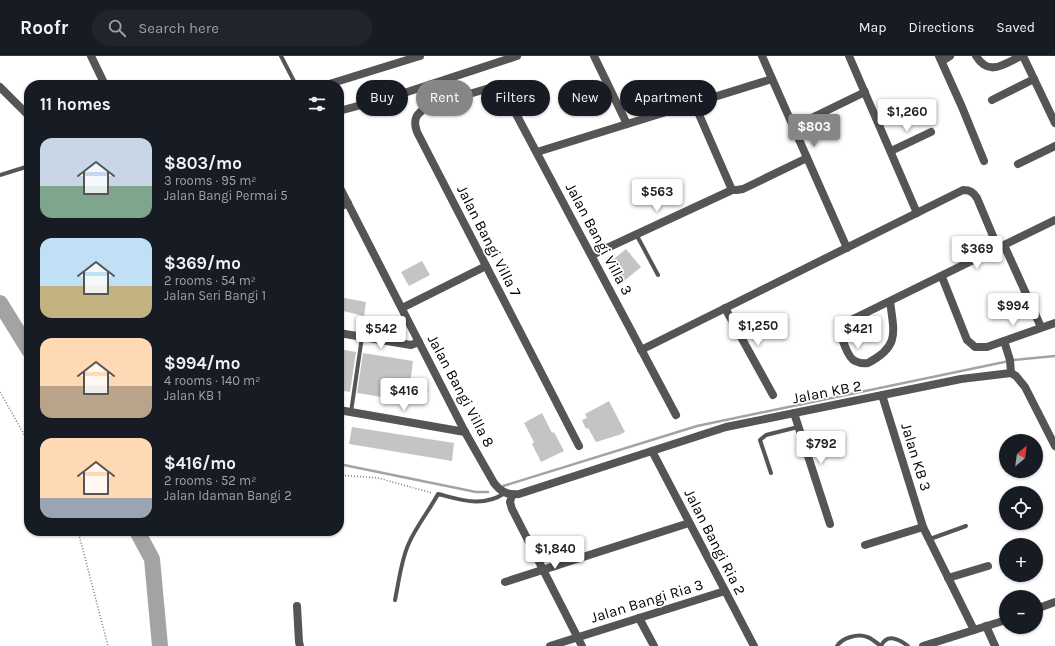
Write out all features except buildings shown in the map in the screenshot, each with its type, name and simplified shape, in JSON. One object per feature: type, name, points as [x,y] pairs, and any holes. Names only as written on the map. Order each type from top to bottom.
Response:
[{"type":"street","points":[[92,56],[103,80]]},
{"type":"street","points":[[342,80],[420,56]]},
{"type":"street","points":[[344,110],[395,96],[517,56]]},
{"type":"street","points":[[594,56],[627,124]]},
{"type":"street","points":[[762,56],[847,248]]},
{"type":"street","points":[[849,56],[917,213]]},
{"type":"street","points":[[950,56],[940,59],[984,161]]},
{"type":"street","points":[[976,56],[984,66],[989,68],[995,68],[1022,56],[1055,123]]},
{"type":"street","points":[[717,96],[772,79]]},
{"type":"street","points":[[992,100],[1034,79]]},
{"type":"street","points":[[0,87],[24,111]]},
{"type":"street","name":"Jalan Bangi Villa 7","points":[[481,90],[429,106],[420,111],[415,118],[414,125],[579,446]]},
{"type":"street","points":[[793,127],[865,92]]},
{"type":"street","name":"Jalan Bangi Villa 3","points":[[517,116],[676,415]]},
{"type":"street","points":[[537,152],[653,116]]},
{"type":"street","points":[[700,116],[732,190]]},
{"type":"street","points":[[891,151],[931,132]]},
{"type":"street","points":[[1018,164],[1055,146]]},
{"type":"street","points":[[592,255],[732,190],[743,189],[807,158]]},
{"type":"street","points":[[641,350],[963,190],[973,192],[977,198],[1041,327]]},
{"type":"street","name":"Jalan Bangi Villa 8","points":[[344,195],[465,432],[494,483],[499,489],[508,494]]},
{"type":"street","points":[[344,205],[348,203]]},
{"type":"street","points":[[890,301],[894,331],[890,346],[885,352],[868,363],[859,363],[855,361],[849,356],[841,335],[843,325],[847,322],[890,301],[942,277],[1055,220]]},
{"type":"street","points":[[402,308],[486,266]]},
{"type":"street","points":[[942,277],[967,340],[975,348],[1004,341],[1055,323]]},
{"type":"street","points":[[725,308],[773,395]]},
{"type":"street","points":[[344,334],[411,345],[419,342]]},
{"type":"street","points":[[1004,341],[1011,366],[1016,376],[1025,387],[1055,446]]},
{"type":"street","name":"Jalan KB 2","points":[[508,494],[519,494],[726,427],[961,379],[1011,366]]},
{"type":"street","name":"Jalan KB 3","points":[[882,395],[923,527],[974,630]]},
{"type":"street","points":[[344,411],[465,432]]},
{"type":"street","points":[[794,413],[830,524]]},
{"type":"street","name":"Jalan Bangi Ria 2","points":[[652,451],[754,646]]},
{"type":"street","points":[[508,494],[512,509],[582,646]]},
{"type":"street","points":[[505,582],[689,523]]},
{"type":"street","points":[[865,545],[923,527]]},
{"type":"street","points":[[948,578],[988,566]]},
{"type":"street","name":"Jalan Bangi Ria 3","points":[[550,646],[725,591]]},
{"type":"street","points":[[1043,606],[1055,602]]},
{"type":"street","points":[[297,606],[300,646]]},
{"type":"street","points":[[639,618],[654,646]]},
{"type":"street","points":[[923,646],[999,622]]},
{"type":"street","points":[[986,626],[994,646]]},
{"type":"lane","points":[[281,56],[293,80]]},
{"type":"lane","points":[[0,174],[24,168]]},
{"type":"lane","points":[[636,234],[658,275]]},
{"type":"lane","points":[[350,412],[362,337]]},
{"type":"lane","points":[[771,473],[760,440],[766,435],[798,427]]},
{"type":"lane","points":[[395,600],[408,544],[415,530],[438,494],[474,502],[486,502],[508,494]]},
{"type":"lane","points":[[929,539],[966,526]]},
{"type":"lane","points":[[837,646],[839,642],[846,638],[858,636],[865,636],[881,646],[888,638],[900,640],[908,646]]},
{"type":"path","points":[[0,392],[24,434]]},
{"type":"path","points":[[344,475],[378,478],[438,494]]},
{"type":"path","points":[[79,536],[108,646]]},
{"type":"waterway","points":[[0,303],[24,342]]},
{"type":"waterway","points":[[503,486],[697,426],[1014,360],[1055,356]]},
{"type":"waterway","points":[[344,465],[476,492],[488,492]]},
{"type":"waterway","points":[[140,536],[152,559],[160,646]]}]
